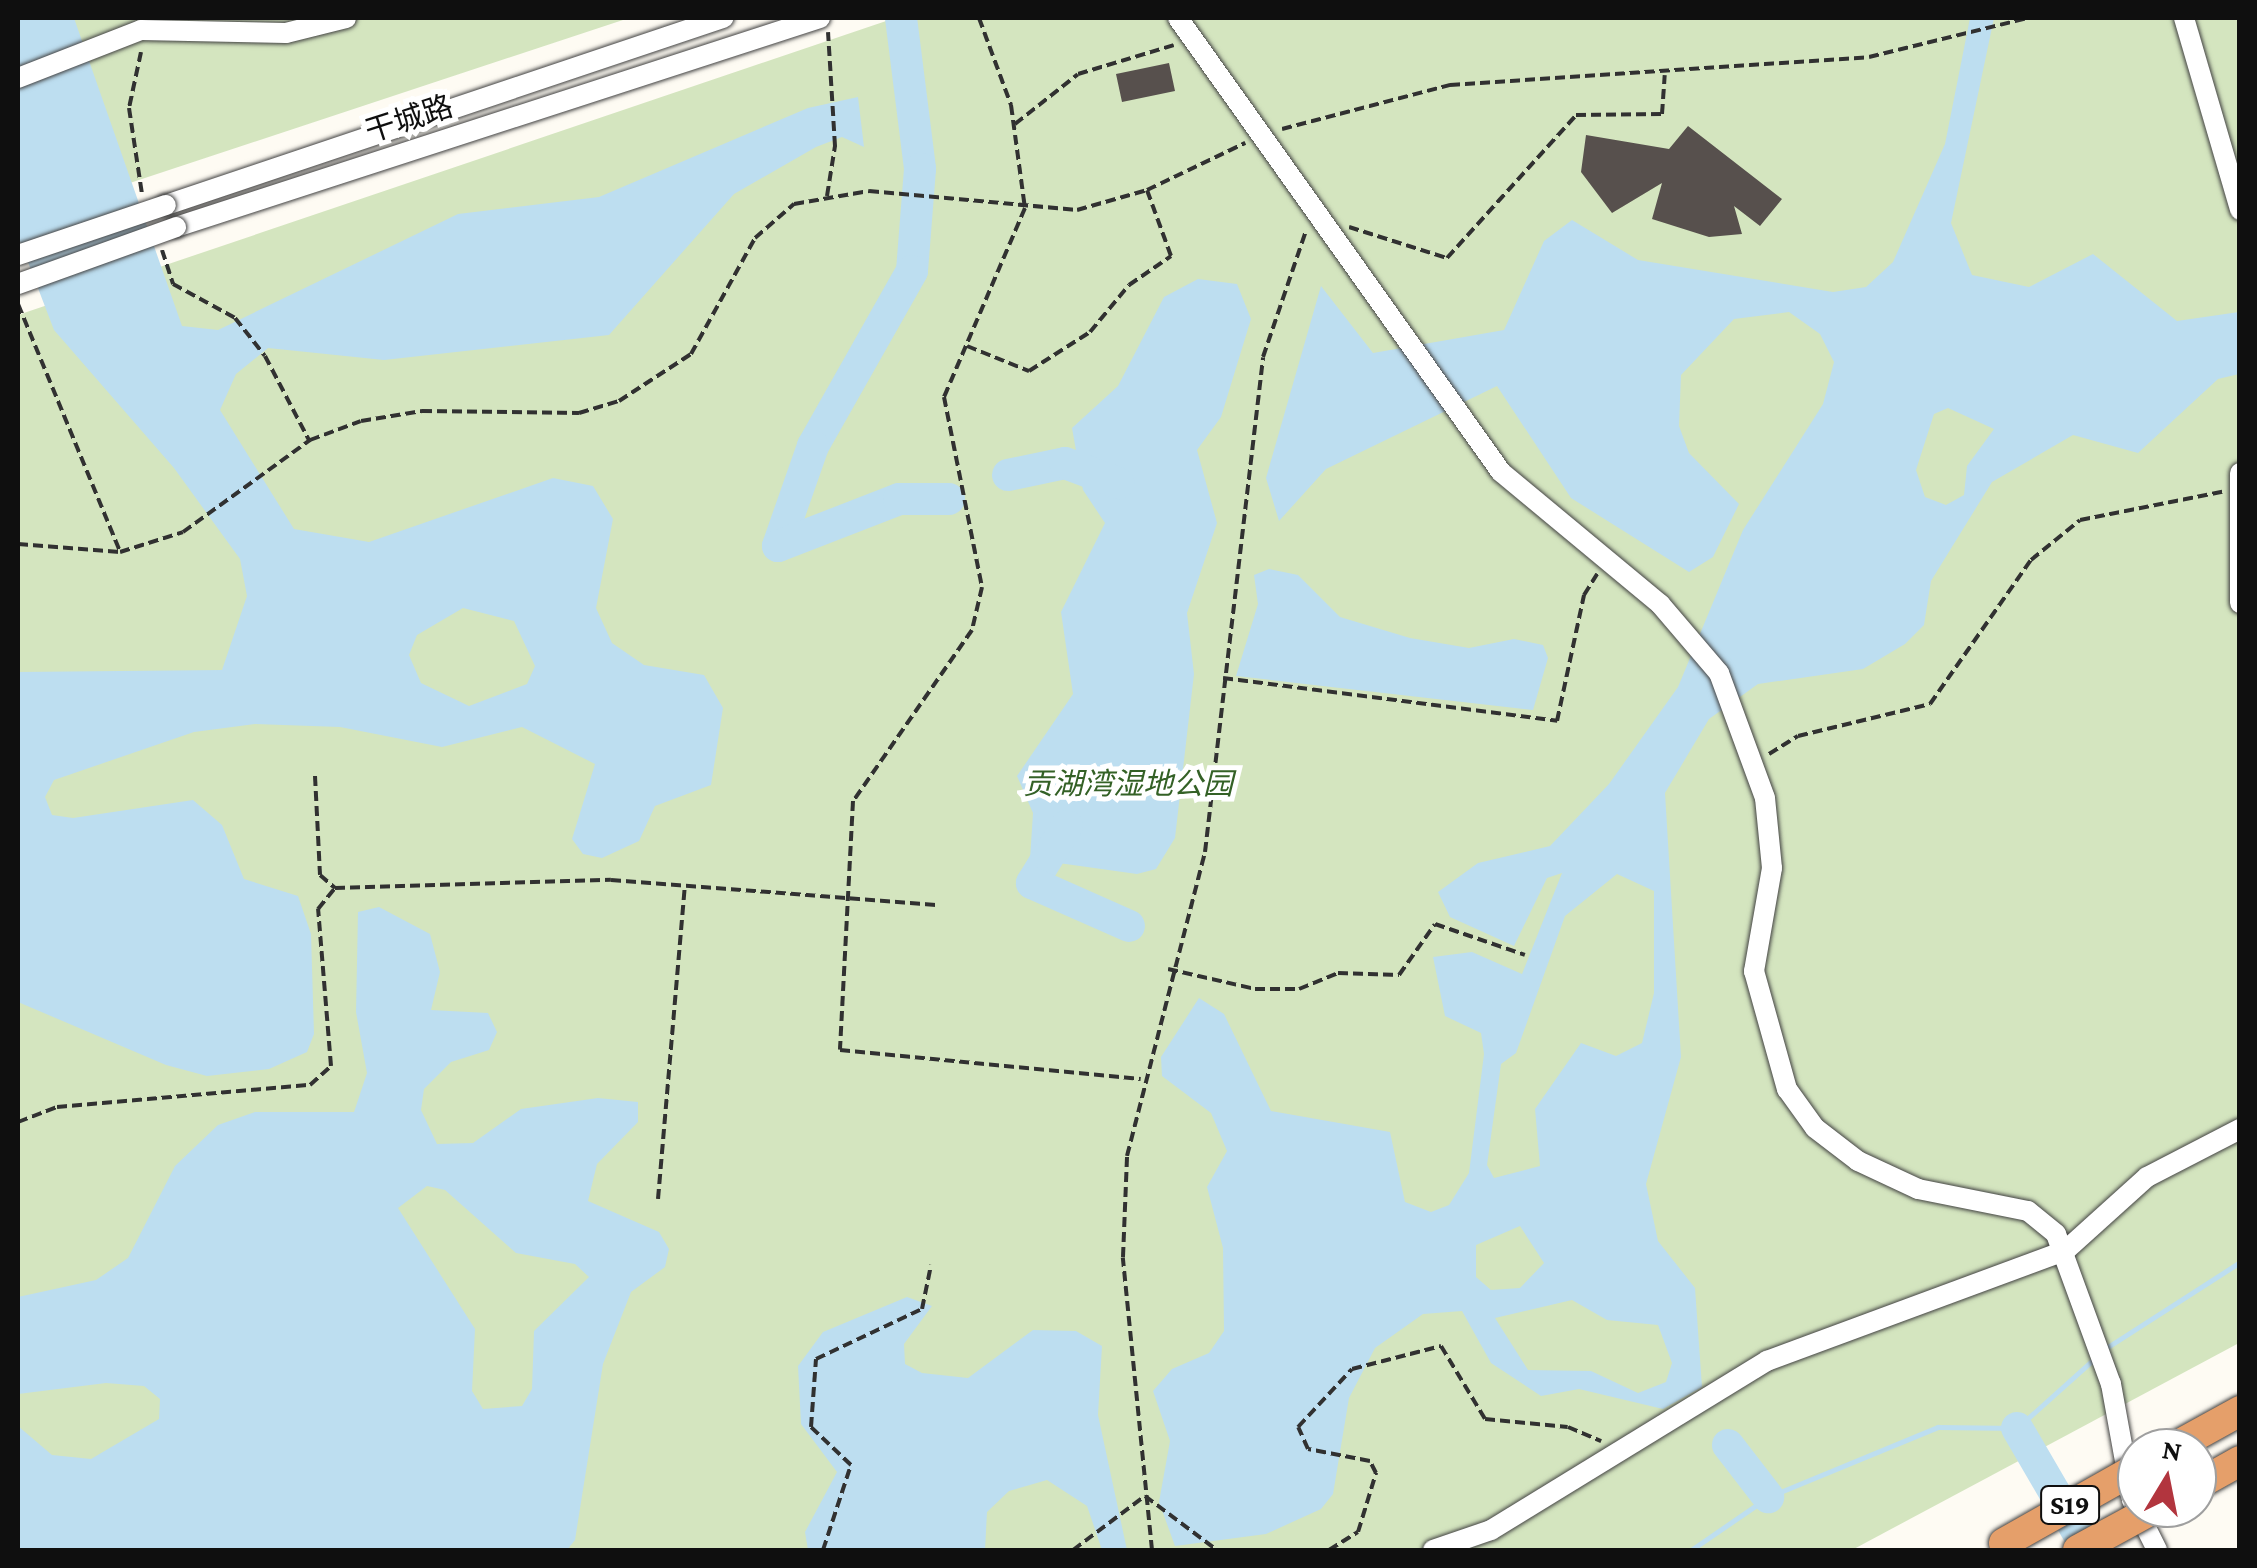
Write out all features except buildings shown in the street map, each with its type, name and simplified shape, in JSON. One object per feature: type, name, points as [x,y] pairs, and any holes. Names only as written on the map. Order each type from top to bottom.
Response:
[{"type":"highway","points":[[2209,1428],[2240,1411]]},
{"type":"highway","name":"S19","points":[[1996,1546],[2117,1479]]},
{"type":"highway","name":"S19","points":[[2078,1550],[2118,1528]]},
{"type":"street","points":[[18,78],[90,44],[161,29],[286,33],[346,18]]},
{"type":"street","name":"干城路","points":[[18,255],[723,18]]},
{"type":"street","points":[[1178,18],[1265,133],[1501,472],[1603,566],[1660,604],[1698,644],[1742,716],[1758,760],[1772,868],[1754,970],[1788,1089],[1816,1128],[1858,1161],[1918,1189],[2028,1211],[2065,1251],[2112,1384],[2132,1500],[2156,1550]]},
{"type":"street","points":[[2184,18],[2240,210]]},
{"type":"street","name":"干城路","points":[[18,284],[176,227],[816,19]]},
{"type":"street","points":[[2238,482],[2240,602]]},
{"type":"street","points":[[1433,1550],[1491,1530],[1767,1361],[2065,1251],[2146,1177],[2240,1129]]},
{"type":"path","points":[[979,18],[1015,124],[1024,208],[944,396],[975,535],[982,587],[972,630],[853,801],[840,1050],[1141,1079]]},
{"type":"path","points":[[18,544],[120,552],[183,532],[310,440],[422,411],[534,416],[619,402],[690,354],[767,222],[827,196],[869,191],[986,206],[1077,210],[1147,190],[1265,133],[1450,85],[1665,74],[1925,48],[2028,18]]},
{"type":"path","points":[[816,19],[835,109],[835,146],[827,196]]},
{"type":"path","points":[[1015,124],[1078,74],[1193,40]]},
{"type":"path","points":[[1152,1550],[1123,1257],[1141,1079],[1168,969],[1206,852],[1263,356],[1300,233],[1328,223],[1448,258],[1576,116],[1662,114],[1665,74]]},
{"type":"path","points":[[967,346],[1029,371],[1090,332],[1128,286],[1171,256],[1147,190]]},
{"type":"path","points":[[18,304],[120,552]]},
{"type":"path","points":[[234,318],[265,356],[310,440]]},
{"type":"path","points":[[1758,760],[1798,736],[1930,704],[2031,560],[2080,520],[2144,500],[2238,482]]},
{"type":"path","points":[[1223,678],[1557,721],[1584,595],[1603,566]]},
{"type":"path","points":[[315,776],[320,875],[335,888],[685,886],[939,905]]},
{"type":"path","points":[[658,1198],[685,886]]},
{"type":"path","points":[[18,1122],[57,1106],[310,1084],[331,1066],[318,909],[335,888]]},
{"type":"path","points":[[1168,969],[1254,989],[1300,989],[1338,973],[1398,975],[1436,924],[1525,954]]},
{"type":"path","points":[[823,1550],[851,1464],[811,1427],[816,1359],[922,1309],[931,1265]]},
{"type":"path","points":[[1329,1550],[1358,1532],[1375,1490],[1370,1461],[1308,1449],[1298,1427],[1352,1369],[1425,1344],[1441,1346],[1485,1419],[1568,1427],[1617,1453]]},
{"type":"path","points":[[1072,1550],[1136,1498],[1145,1496],[1156,1500],[1217,1550]]},
{"type":"green space","points":[[18,18],[629,18],[18,220]]},
{"type":"green space","name":"贡湖湾湿地公园","points":[[895,18],[2239,18],[2239,1343],[1852,1550],[18,1550],[18,315]]},
{"type":"water","points":[[18,18],[74,18],[182,326],[218,330],[458,214],[599,197],[808,108],[858,97],[864,147],[842,137],[816,147],[734,194],[609,335],[384,360],[268,348],[236,374],[220,410],[294,529],[369,542],[553,478],[593,486],[613,519],[596,608],[612,643],[644,665],[704,675],[723,708],[711,785],[655,806],[639,841],[602,858],[583,854],[572,839],[595,764],[522,727],[442,747],[340,727],[255,724],[194,732],[54,780],[45,797],[52,815],[73,818],[193,800],[222,825],[244,879],[298,896],[311,934],[314,1034],[307,1052],[269,1069],[207,1076],[166,1065],[18,1002],[18,672],[222,670],[247,596],[240,559],[174,468],[54,330],[18,236]],"holes":[[[463,608],[514,621],[535,666],[527,684],[469,706],[421,683],[409,655],[417,635]]]},
{"type":"water","points":[[1970,18],[1994,18],[1951,223],[1972,275],[2029,287],[2093,254],[2177,321],[2239,312],[2239,374],[2218,379],[2138,453],[2073,435],[1992,482],[1931,581],[1924,625],[1905,644],[1863,669],[1758,684],[1709,719],[1665,793],[1681,1057],[1646,1184],[1658,1241],[1695,1288],[1702,1387],[1663,1409],[1579,1389],[1541,1396],[1491,1363],[1462,1311],[1423,1314],[1375,1348],[1349,1398],[1333,1494],[1321,1509],[1266,1534],[1175,1546],[1159,1502],[1170,1441],[1153,1391],[1172,1369],[1209,1353],[1224,1331],[1223,1248],[1207,1187],[1227,1151],[1211,1113],[1162,1076],[1161,1057],[1199,998],[1224,1014],[1271,1111],[1390,1132],[1405,1202],[1431,1212],[1449,1205],[1469,1173],[1484,1054],[1481,1033],[1445,1016],[1433,957],[1472,952],[1522,974],[1562,873],[1547,878],[1514,946],[1450,917],[1438,892],[1478,863],[1550,846],[1609,784],[1678,687],[1743,530],[1823,404],[1834,362],[1820,334],[1789,312],[1734,319],[1681,375],[1679,426],[1689,453],[1739,504],[1713,557],[1689,572],[1571,498],[1497,386],[1326,469],[1279,521],[1266,478],[1321,286],[1373,353],[1504,330],[1544,241],[1572,220],[1638,260],[1833,292],[1866,287],[1893,262],[1945,144]],"holes":[[[1948,408],[1994,429],[1967,466],[1964,495],[1946,505],[1925,497],[1916,470],[1934,414]],[[1617,874],[1654,891],[1654,993],[1642,1043],[1616,1056],[1581,1043],[1535,1109],[1540,1166],[1494,1178],[1487,1165],[1501,1064],[1516,1053],[1565,916]],[[1520,1226],[1544,1263],[1520,1288],[1491,1290],[1476,1277],[1476,1245]],[[1572,1300],[1607,1320],[1658,1325],[1672,1363],[1666,1382],[1638,1393],[1591,1371],[1528,1370],[1495,1318]]]},
{"type":"water","points":[[1198,279],[1237,284],[1251,319],[1221,417],[1197,450],[1217,523],[1187,613],[1194,674],[1175,838],[1156,869],[1137,874],[1030,859],[1033,813],[1017,776],[1073,694],[1061,612],[1105,523],[1083,490],[1072,428],[1118,386],[1164,297]]},
{"type":"water","points":[[1269,569],[1298,575],[1340,617],[1410,638],[1469,648],[1514,639],[1543,645],[1548,658],[1533,710],[1236,676],[1258,604],[1254,575]]},
{"type":"water","points":[[379,907],[430,934],[440,972],[431,1010],[488,1013],[497,1032],[489,1050],[451,1062],[424,1089],[421,1110],[437,1144],[473,1143],[521,1109],[598,1098],[638,1102],[638,1122],[597,1164],[588,1201],[659,1232],[669,1249],[665,1267],[631,1292],[603,1364],[575,1540],[567,1550],[18,1550],[18,1426],[52,1455],[91,1459],[159,1419],[160,1399],[144,1386],[106,1383],[18,1394],[18,1297],[96,1280],[128,1258],[175,1166],[218,1125],[255,1112],[354,1112],[367,1073],[356,1012],[358,912]],"holes":[[[427,1186],[445,1190],[516,1253],[575,1264],[589,1277],[534,1331],[532,1389],[522,1406],[483,1409],[472,1391],[475,1329],[398,1208]]]},
{"type":"water","points":[[907,1297],[932,1306],[904,1344],[905,1364],[922,1373],[968,1378],[1033,1330],[1076,1331],[1102,1346],[1098,1415],[1127,1550],[1102,1550],[1087,1506],[1047,1480],[1009,1491],[987,1512],[985,1550],[808,1550],[805,1532],[837,1472],[801,1424],[798,1366],[823,1332]]},
{"type":"waterway","points":[[901,18],[920,169],[912,271],[813,446],[778,546],[899,499],[949,499]]},
{"type":"waterway","points":[[1008,475],[1065,463],[1118,483]]},
{"type":"waterway","points":[[1067,826],[1032,883],[1129,926]]},
{"type":"waterway","points":[[2103,1350],[2240,1262]]},
{"type":"waterway","points":[[1691,1550],[1768,1497],[1938,1427],[2017,1428],[2095,1358]]},
{"type":"waterway","points":[[2017,1428],[2088,1550]]},
{"type":"waterway","points":[[1728,1445],[1768,1497]]}]
